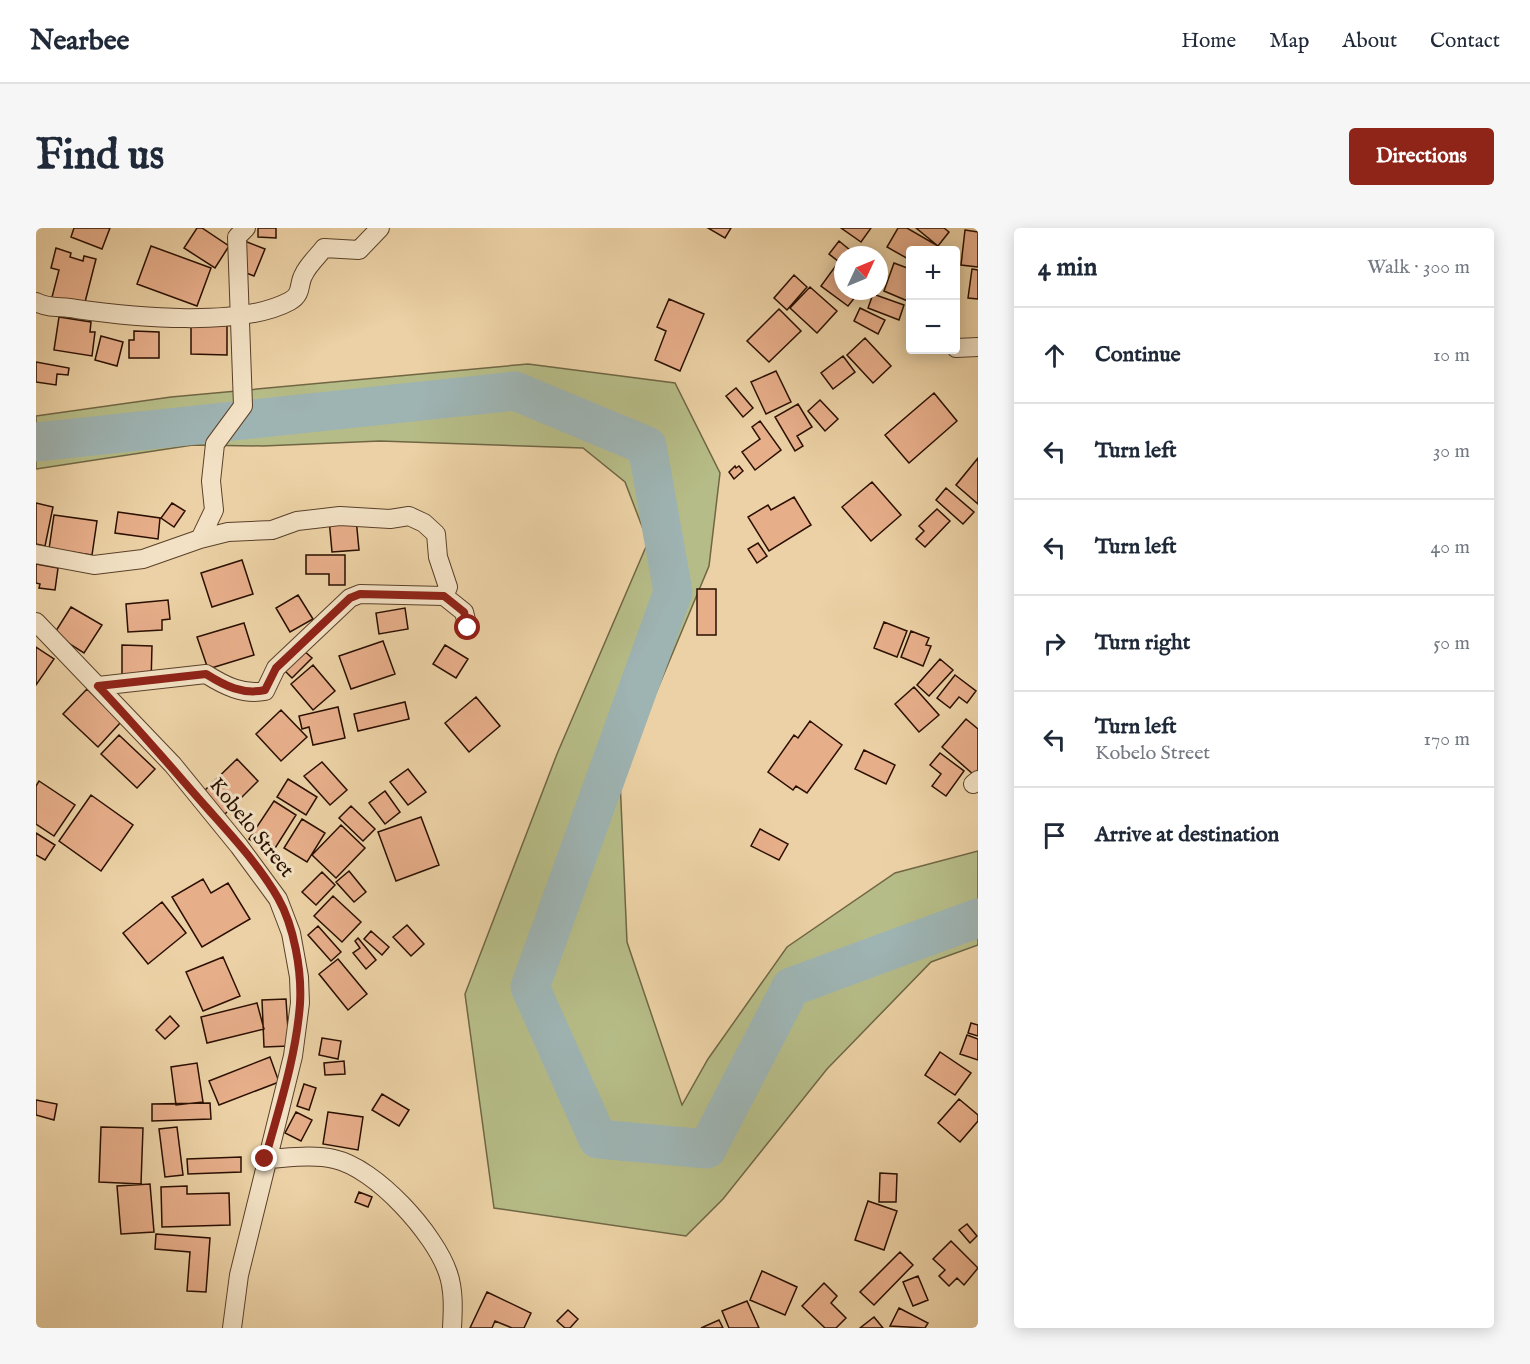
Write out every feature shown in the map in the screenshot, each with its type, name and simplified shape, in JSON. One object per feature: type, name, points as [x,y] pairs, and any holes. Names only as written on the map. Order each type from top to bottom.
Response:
[{"type":"street","points":[[200,539],[214,510],[212,481],[215,444],[243,406],[237,237],[246,228]]},
{"type":"street","points":[[36,302],[47,308],[68,307],[143,317],[240,316],[291,300],[302,289],[302,275],[324,248],[359,250],[380,228]]},
{"type":"street","points":[[960,348],[978,347]]},
{"type":"street","points":[[36,554],[94,564],[143,559],[200,539],[228,532],[272,530],[324,517],[390,519],[409,516],[436,534],[438,557],[448,587],[444,596]]},
{"type":"street","points":[[98,686],[206,674],[220,683],[249,694],[265,690],[276,668],[350,598],[380,594],[444,596],[464,612],[468,628]]},
{"type":"street","name":"Kobelo Street","points":[[36,622],[172,765],[239,846],[278,899],[288,926],[299,977],[300,1003],[292,1056],[238,1275],[232,1328]]},
{"type":"street","points":[[265,1159],[335,1159],[363,1171],[406,1209],[443,1260],[449,1276],[452,1328]]},
{"type":"green space","points":[[528,364],[675,383],[720,473],[709,566],[620,779],[627,942],[682,1105],[708,1059],[787,947],[895,873],[978,851],[978,945],[931,962],[827,1069],[723,1199],[686,1236],[494,1208],[465,994],[557,754],[648,542],[625,482],[583,448],[380,441],[263,446],[193,445],[36,469],[36,416],[171,397]]},
{"type":"building","points":[[74,228],[110,228],[102,249],[71,237]]},
{"type":"building","points":[[197,228],[202,228],[229,246],[215,268],[184,248]]},
{"type":"building","points":[[258,228],[276,228],[276,238],[258,237]]},
{"type":"building","points":[[708,228],[731,228],[725,238]]},
{"type":"building","points":[[841,228],[871,228],[861,242]]},
{"type":"building","points":[[898,228],[907,228],[938,246],[906,246],[906,258],[888,246]]},
{"type":"building","points":[[916,228],[944,228],[949,232],[938,246]]},
{"type":"building","points":[[965,230],[978,232],[978,267],[961,265]]},
{"type":"building","points":[[242,240],[265,249],[254,276],[231,267]]},
{"type":"building","points":[[839,241],[845,246],[835,246]]},
{"type":"building","points":[[151,246],[211,268],[197,306],[137,284]]},
{"type":"building","points":[[56,248],[71,253],[70,257],[83,261],[84,256],[96,259],[83,310],[51,301],[59,270],[51,268]]},
{"type":"building","points":[[834,248],[834,258],[829,254]]},
{"type":"building","points":[[894,263],[906,268],[906,300],[888,293],[888,280]]},
{"type":"building","points":[[834,268],[834,296],[821,286]]},
{"type":"building","points":[[972,269],[978,270],[978,299],[968,298]]},
{"type":"building","points":[[794,275],[807,287],[787,310],[774,298]]},
{"type":"building","points":[[810,287],[837,311],[817,333],[790,308]]},
{"type":"building","points":[[669,299],[704,314],[680,371],[655,360],[666,331],[657,327]]},
{"type":"building","points":[[888,299],[904,305],[899,320],[868,308],[871,300]]},
{"type":"building","points":[[840,300],[853,300],[848,306]]},
{"type":"building","points":[[860,308],[885,320],[878,334],[854,321]]},
{"type":"building","points":[[779,309],[801,331],[769,362],[747,341]]},
{"type":"building","points":[[59,317],[91,322],[90,332],[95,332],[92,356],[54,350]]},
{"type":"building","points":[[191,322],[227,323],[227,355],[191,354]]},
{"type":"building","points":[[134,331],[159,332],[159,358],[129,358],[129,340],[134,340]]},
{"type":"building","points":[[101,336],[123,342],[117,366],[95,360]]},
{"type":"building","points":[[865,338],[891,366],[873,383],[847,355]]},
{"type":"building","points":[[843,356],[855,372],[833,389],[821,373]]},
{"type":"building","points":[[36,362],[69,368],[68,375],[57,374],[56,385],[36,382]]},
{"type":"building","points":[[776,371],[791,402],[766,414],[751,382]]},
{"type":"building","points":[[736,388],[753,408],[743,417],[726,396]]},
{"type":"building","points":[[934,393],[957,421],[909,463],[885,435]]},
{"type":"building","points":[[820,400],[838,419],[825,431],[808,411]]},
{"type":"building","points":[[798,404],[812,427],[797,436],[803,446],[795,451],[775,417]]},
{"type":"building","points":[[760,421],[781,450],[755,470],[742,452],[760,439],[752,427]]},
{"type":"building","points":[[978,458],[978,504],[956,485]]},
{"type":"building","points":[[735,466],[736,468],[739,466],[743,471],[734,479],[729,472]]},
{"type":"building","points":[[872,482],[901,515],[871,541],[842,507]]},
{"type":"building","points":[[946,488],[974,512],[963,524],[936,500]]},
{"type":"building","points":[[794,497],[811,525],[769,551],[748,517],[768,505],[771,510]]},
{"type":"building","points":[[36,503],[53,507],[45,546],[36,544]]},
{"type":"building","points":[[172,503],[185,511],[174,527],[161,518]]},
{"type":"building","points":[[937,509],[950,521],[925,547],[916,539],[924,531],[919,526]]},
{"type":"building","points":[[118,512],[160,518],[158,539],[115,533]]},
{"type":"building","points":[[54,515],[97,521],[92,555],[49,549]]},
{"type":"building","points":[[356,518],[359,550],[332,552],[329,519]]},
{"type":"building","points":[[758,543],[767,556],[757,563],[748,549]]},
{"type":"building","points":[[306,555],[345,555],[345,585],[329,585],[329,574],[306,574]]},
{"type":"building","points":[[242,560],[253,594],[212,607],[201,573]]},
{"type":"building","points":[[36,564],[58,568],[55,590],[39,588],[40,584],[36,583]]},
{"type":"building","points":[[697,589],[716,589],[716,635],[697,635]]},
{"type":"building","points":[[298,595],[313,619],[290,632],[276,608]]},
{"type":"building","points":[[168,600],[170,619],[162,620],[162,630],[128,632],[126,604]]},
{"type":"building","points":[[71,607],[102,625],[84,653],[54,634]]},
{"type":"building","points":[[405,608],[408,629],[379,634],[376,613]]},
{"type":"building","points":[[884,622],[907,631],[897,657],[874,648]]},
{"type":"building","points":[[244,623],[254,655],[208,669],[197,637]]},
{"type":"building","points":[[911,631],[929,638],[926,645],[931,646],[923,666],[901,657]]},
{"type":"building","points":[[383,641],[395,674],[351,689],[339,656]]},
{"type":"building","points":[[122,645],[152,646],[151,684],[122,683]]},
{"type":"building","points":[[445,645],[468,659],[456,678],[433,664]]},
{"type":"building","points":[[36,647],[54,659],[36,685]]},
{"type":"building","points":[[302,649],[312,658],[292,678],[283,669]]},
{"type":"building","points":[[940,659],[953,670],[929,696],[917,685]]},
{"type":"building","points":[[313,665],[335,691],[313,710],[291,684]]},
{"type":"building","points":[[955,675],[976,691],[967,703],[959,697],[950,708],[937,698]]},
{"type":"building","points":[[914,687],[939,715],[919,732],[895,704]]},
{"type":"building","points":[[87,689],[121,722],[98,747],[63,714]]},
{"type":"building","points":[[476,697],[500,726],[469,752],[445,723]]},
{"type":"building","points":[[405,702],[409,719],[358,731],[354,714]]},
{"type":"building","points":[[338,707],[345,738],[313,745],[309,727],[302,729],[299,716]]},
{"type":"building","points":[[281,710],[307,737],[281,761],[256,734]]},
{"type":"building","points":[[966,719],[978,729],[978,770],[974,775],[942,747]]},
{"type":"building","points":[[810,721],[842,745],[807,793],[796,786],[793,790],[768,772],[794,735],[798,738]]},
{"type":"building","points":[[119,735],[155,769],[137,788],[101,754]]},
{"type":"building","points":[[864,750],[895,765],[886,784],[855,769]]},
{"type":"building","points":[[940,753],[964,771],[946,796],[932,786],[941,774],[930,765]]},
{"type":"building","points":[[237,759],[258,781],[224,815],[202,793]]},
{"type":"building","points":[[322,762],[347,790],[330,805],[304,776]]},
{"type":"building","points":[[408,769],[426,792],[408,805],[390,782]]},
{"type":"building","points":[[288,779],[317,797],[306,815],[277,797]]},
{"type":"building","points":[[39,781],[75,805],[54,836],[36,824],[36,786]]},
{"type":"building","points":[[385,791],[400,812],[385,824],[369,803]]},
{"type":"building","points":[[91,795],[133,825],[101,871],[59,841]]},
{"type":"building","points":[[274,801],[296,815],[272,853],[249,839]]},
{"type":"building","points":[[351,806],[375,829],[363,841],[339,818]]},
{"type":"building","points":[[421,817],[439,865],[396,881],[378,832]]},
{"type":"building","points":[[302,819],[325,833],[307,862],[284,848]]},
{"type":"building","points":[[341,825],[365,848],[336,878],[312,855]]},
{"type":"building","points":[[760,829],[788,844],[779,860],[751,846]]},
{"type":"building","points":[[36,833],[55,845],[45,860],[36,855]]},
{"type":"building","points":[[349,871],[366,892],[354,902],[336,882]]},
{"type":"building","points":[[322,872],[335,885],[316,905],[302,892]]},
{"type":"building","points":[[203,879],[211,893],[228,883],[250,919],[202,947],[172,897]]},
{"type":"building","points":[[333,896],[361,922],[342,942],[314,916]]},
{"type":"building","points":[[162,902],[186,933],[148,964],[123,933]]},
{"type":"building","points":[[407,925],[424,944],[411,956],[393,937]]},
{"type":"building","points":[[318,926],[341,952],[331,961],[308,935]]},
{"type":"building","points":[[371,931],[389,947],[382,955],[364,939]]},
{"type":"building","points":[[358,938],[376,960],[366,969],[353,953],[360,948],[355,941]]},
{"type":"building","points":[[223,957],[240,996],[203,1011],[186,972]]},
{"type":"building","points":[[338,959],[367,994],[348,1010],[319,974]]},
{"type":"building","points":[[286,999],[289,1046],[264,1047],[262,1000]]},
{"type":"building","points":[[257,1003],[264,1029],[207,1043],[201,1017]]},
{"type":"building","points":[[170,1016],[179,1026],[165,1039],[156,1030]]},
{"type":"building","points":[[971,1023],[978,1025],[978,1036],[968,1033]]},
{"type":"building","points":[[967,1035],[978,1039],[978,1060],[960,1054]]},
{"type":"building","points":[[322,1038],[341,1041],[338,1059],[319,1055]]},
{"type":"building","points":[[940,1052],[971,1073],[955,1095],[925,1075]]},
{"type":"building","points":[[270,1057],[279,1082],[219,1105],[209,1081]]},
{"type":"building","points":[[344,1061],[345,1074],[325,1075],[324,1063]]},
{"type":"building","points":[[197,1063],[203,1102],[176,1105],[171,1067]]},
{"type":"building","points":[[304,1084],[316,1088],[309,1110],[297,1106]]},
{"type":"building","points":[[382,1094],[409,1110],[399,1126],[372,1110]]},
{"type":"building","points":[[959,1099],[978,1115],[978,1121],[960,1142],[938,1123]]},
{"type":"building","points":[[36,1100],[57,1104],[54,1120],[36,1115]]},
{"type":"building","points":[[210,1103],[211,1119],[152,1121],[152,1104]]},
{"type":"building","points":[[296,1112],[312,1120],[301,1141],[285,1133]]},
{"type":"building","points":[[328,1112],[363,1117],[358,1150],[323,1144]]},
{"type":"building","points":[[101,1127],[143,1128],[141,1184],[99,1182]]},
{"type":"building","points":[[177,1127],[183,1175],[165,1177],[159,1129]]},
{"type":"building","points":[[241,1157],[241,1172],[188,1174],[187,1159]]},
{"type":"building","points":[[880,1173],[897,1174],[896,1202],[879,1202]]},
{"type":"building","points":[[150,1184],[154,1232],[121,1234],[117,1186]]},
{"type":"building","points":[[187,1186],[187,1194],[229,1193],[230,1225],[162,1227],[161,1187]]},
{"type":"building","points":[[359,1192],[372,1197],[368,1207],[355,1202]]},
{"type":"building","points":[[868,1201],[897,1211],[884,1250],[855,1240]]},
{"type":"building","points":[[967,1224],[977,1236],[970,1243],[959,1230]]},
{"type":"building","points":[[156,1234],[210,1238],[206,1292],[187,1291],[190,1252],[155,1249]]},
{"type":"building","points":[[951,1241],[978,1268],[964,1285],[957,1278],[949,1286],[939,1276],[945,1270],[933,1259]]},
{"type":"building","points":[[900,1252],[913,1265],[874,1305],[860,1292]]},
{"type":"building","points":[[762,1271],[797,1287],[785,1315],[750,1300]]},
{"type":"building","points":[[918,1276],[928,1300],[913,1306],[903,1282]]},
{"type":"building","points":[[824,1283],[837,1296],[831,1303],[846,1318],[836,1328],[825,1328],[802,1306]]},
{"type":"building","points":[[487,1292],[531,1313],[524,1328],[512,1328],[495,1321],[492,1328],[470,1328]]},
{"type":"building","points":[[747,1301],[759,1328],[729,1328],[722,1311]]},
{"type":"building","points":[[899,1308],[928,1323],[925,1328],[890,1326]]},
{"type":"building","points":[[568,1310],[578,1319],[570,1328],[565,1328],[557,1321]]},
{"type":"building","points":[[874,1317],[883,1328],[860,1328]]},
{"type":"building","points":[[719,1320],[723,1328],[701,1328]]},
{"type":"waterway","points":[[36,442],[515,391],[647,446],[673,592],[530,987],[598,1139],[707,1149],[791,987],[978,918]]},
{"type":"route","points":[[265,1159],[292,1056],[300,1003],[299,977],[291,933],[278,899],[239,846],[146,735],[98,686],[206,674],[220,683],[249,694],[265,690],[276,668],[350,598],[360,594],[444,596],[464,612],[468,628]]}]
